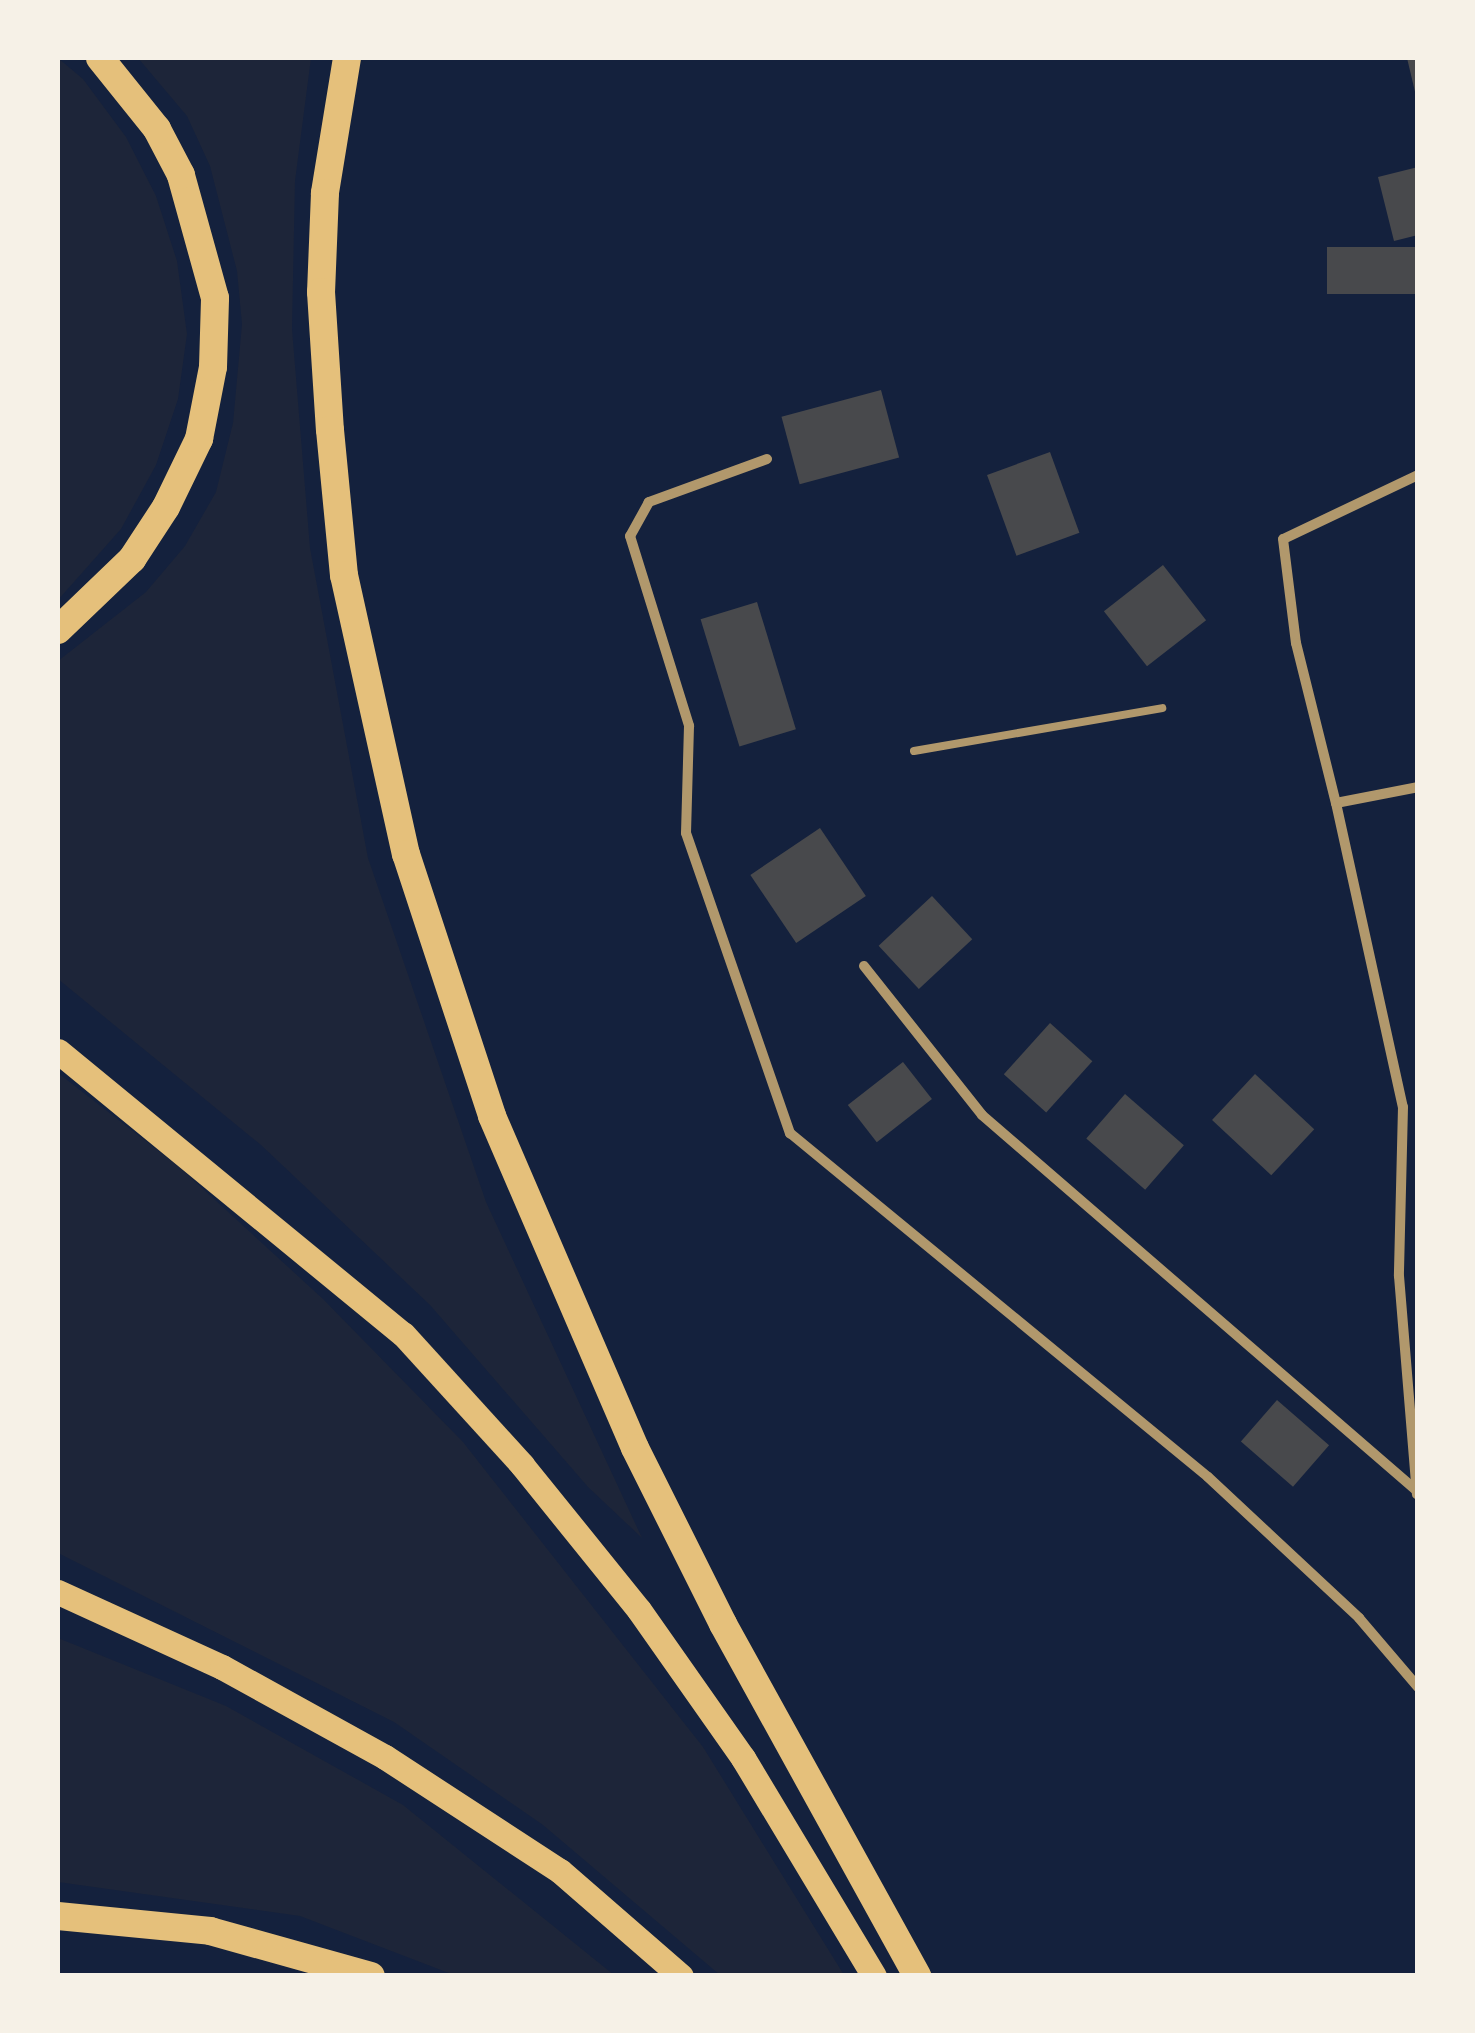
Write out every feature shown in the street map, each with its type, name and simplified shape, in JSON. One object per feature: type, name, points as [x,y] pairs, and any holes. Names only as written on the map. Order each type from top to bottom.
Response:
[{"type":"highway","points":[[58,630],[132,559],[166,507],[199,438],[213,368],[215,298],[181,175],[157,129],[100,58]]},
{"type":"highway","points":[[346,58],[325,193],[321,292],[329,410],[344,576],[406,854],[492,1116],[636,1448],[723,1624],[917,1976]]},
{"type":"highway","points":[[58,1051],[403,1334],[522,1465],[639,1610],[743,1758],[874,1976]]},
{"type":"highway","points":[[58,1592],[222,1667],[385,1757],[560,1872],[680,1976]]},
{"type":"highway","points":[[58,1916],[210,1931],[371,1976]]},
{"type":"street","points":[[767,460],[649,502],[630,536],[689,726],[686,833],[790,1134],[1208,1478],[1358,1618],[1418,1687]]},
{"type":"street","points":[[1417,1493],[1399,1276],[1403,1107],[1336,803],[1296,643],[1283,539],[1418,475]]},
{"type":"street","points":[[1336,803],[1418,788]]},
{"type":"street","points":[[864,966],[982,1115],[1417,1493]]},
{"type":"lane","points":[[914,752],[1162,708]]},
{"type":"shaded area","points":[[58,58],[83,79],[126,137],[156,196],[177,261],[187,334],[178,399],[156,465],[121,529],[58,600]]},
{"type":"shaded area","points":[[138,58],[311,58],[295,181],[292,329],[310,548],[368,858],[486,1202],[642,1538],[588,1487],[430,1305],[261,1145],[58,979],[58,661],[146,592],[185,546],[216,492],[233,423],[242,324],[237,271],[210,166],[187,116]]},
{"type":"shaded area","points":[[58,1073],[178,1166],[323,1299],[463,1442],[703,1747],[844,1975],[720,1975],[543,1825],[394,1722],[58,1553]]},
{"type":"shaded area","points":[[58,1638],[226,1706],[403,1805],[614,1975],[454,1975],[300,1916],[58,1882]]},
{"type":"building","points":[[1407,58],[1418,58],[1418,96],[1416,96]]},
{"type":"building","points":[[1418,167],[1418,235],[1394,241],[1378,177]]},
{"type":"building","points":[[1327,247],[1418,247],[1418,294],[1327,294]]},
{"type":"building","points":[[881,390],[899,458],[800,484],[782,417]]},
{"type":"building","points":[[1050,452],[1079,533],[1016,556],[987,475]]},
{"type":"building","points":[[1163,565],[1206,620],[1147,666],[1104,611]]},
{"type":"building","points":[[757,602],[796,729],[739,746],[701,619]]},
{"type":"building","points":[[820,828],[866,896],[796,943],[750,875]]},
{"type":"building","points":[[932,896],[972,939],[919,989],[879,946]]},
{"type":"building","points":[[1050,1023],[1092,1061],[1046,1112],[1004,1074]]},
{"type":"building","points":[[903,1062],[932,1099],[877,1142],[848,1105]]},
{"type":"building","points":[[1255,1074],[1314,1129],[1271,1175],[1212,1120]]},
{"type":"building","points":[[1125,1094],[1184,1145],[1145,1190],[1086,1139]]},
{"type":"building","points":[[1277,1400],[1329,1445],[1293,1487],[1241,1442]]}]
